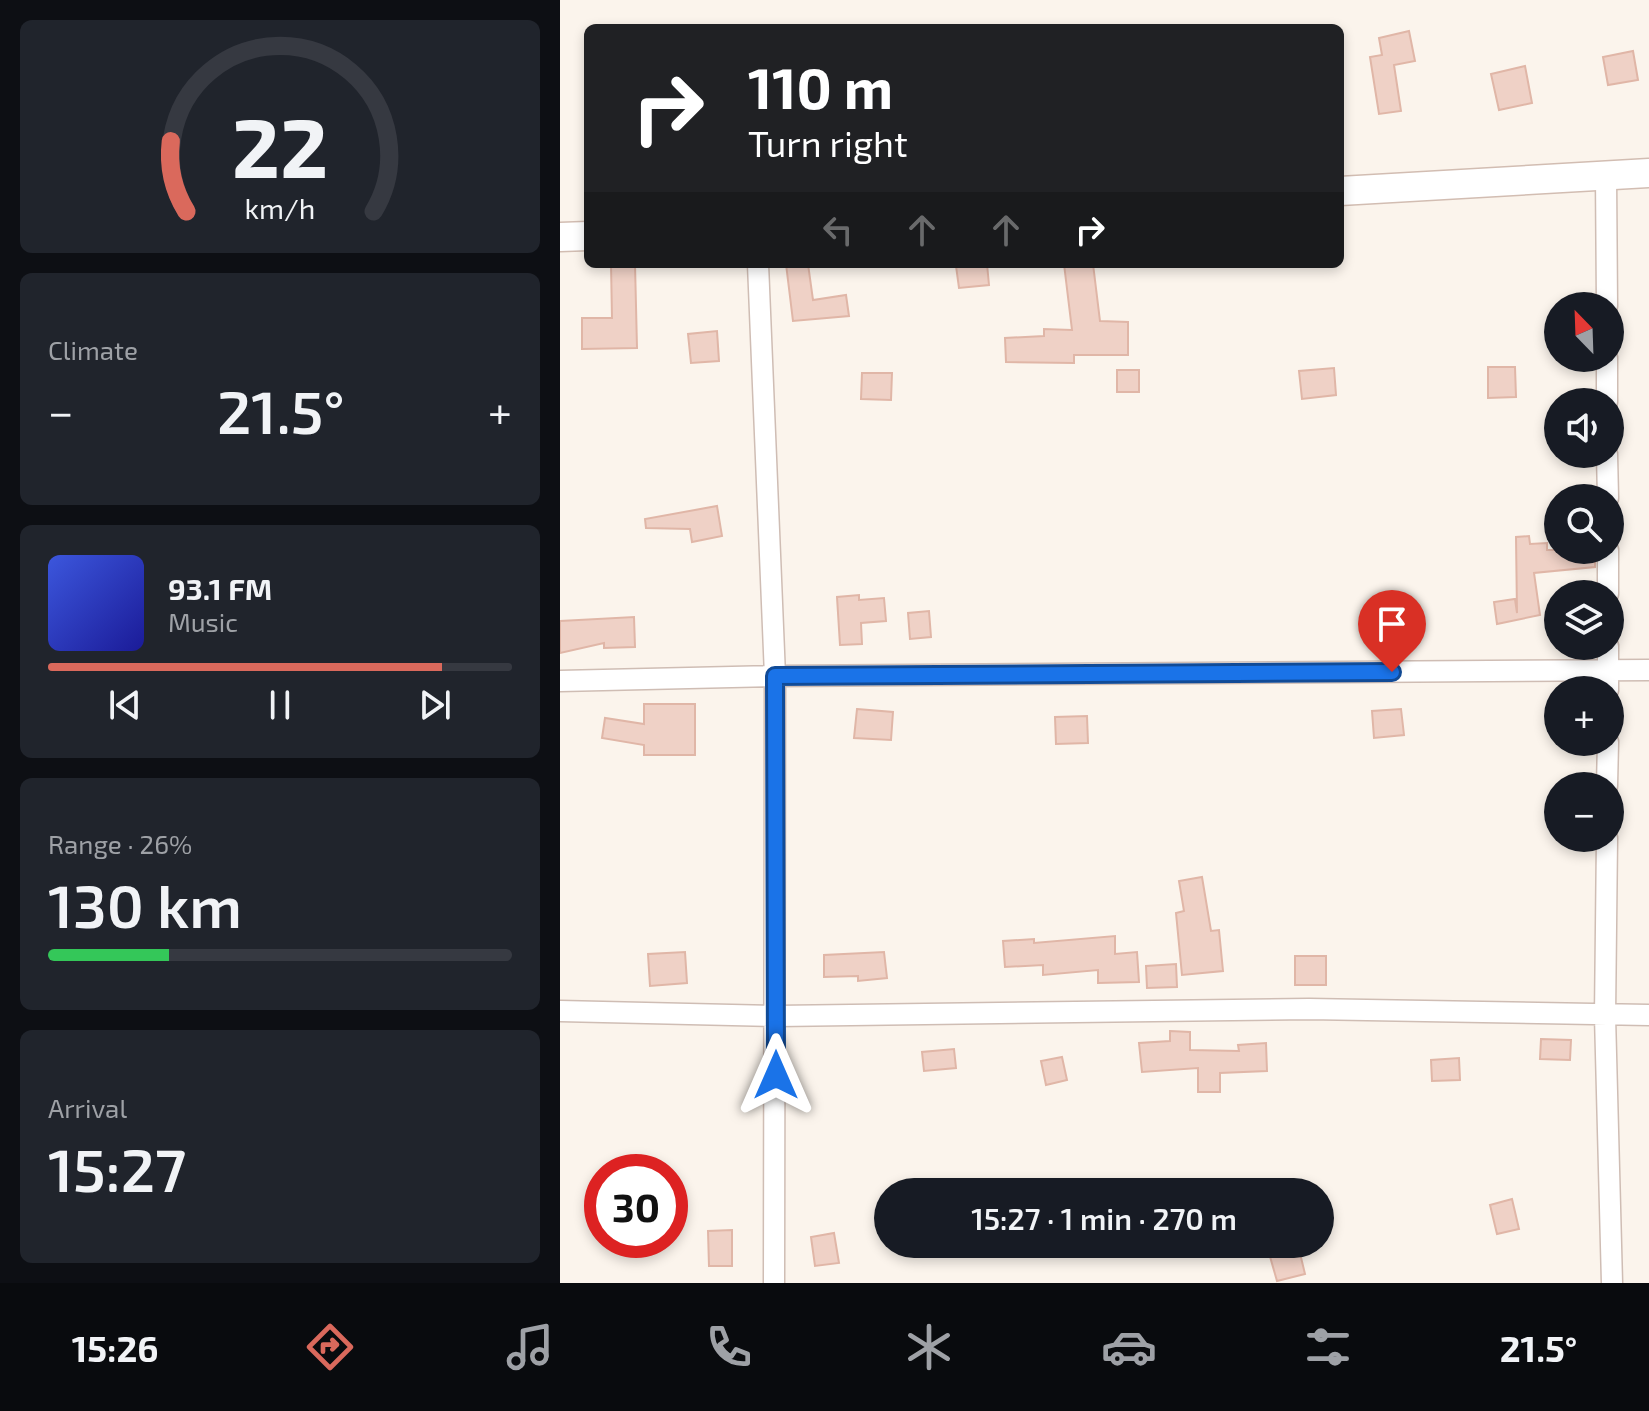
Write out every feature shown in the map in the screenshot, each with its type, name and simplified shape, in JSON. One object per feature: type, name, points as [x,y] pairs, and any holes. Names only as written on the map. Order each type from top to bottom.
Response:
[{"type":"street","points":[[1344,191],[1649,173]]},
{"type":"street","points":[[1606,176],[1607,292]]},
{"type":"street","points":[[560,237],[584,236]]},
{"type":"street","points":[[758,268],[775,676],[777,1016],[774,1283]]},
{"type":"street","points":[[1624,676],[1649,670]]},
{"type":"street","points":[[560,681],[775,676],[1544,680]]},
{"type":"street","points":[[1607,852],[1605,1016],[1612,1283]]},
{"type":"street","points":[[560,1011],[777,1016],[1309,1009],[1649,1015]]},
{"type":"building","points":[[1409,31],[1415,61],[1394,65],[1401,111],[1379,114],[1370,57],[1382,55],[1379,38]]},
{"type":"building","points":[[1633,51],[1638,80],[1608,85],[1603,57]]},
{"type":"building","points":[[1525,66],[1532,103],[1499,110],[1491,74]]},
{"type":"building","points":[[611,268],[635,268],[637,348],[582,349],[582,318],[612,318]]},
{"type":"building","points":[[786,268],[809,268],[813,300],[846,295],[849,316],[793,321]]},
{"type":"building","points":[[956,268],[987,268],[989,285],[959,288]]},
{"type":"building","points":[[1064,268],[1093,268],[1100,321],[1128,322],[1128,355],[1074,355],[1074,363],[1006,362],[1005,338],[1044,336],[1044,329],[1072,330]]},
{"type":"building","points":[[717,331],[719,361],[691,363],[688,334]]},
{"type":"building","points":[[1488,367],[1515,367],[1516,397],[1488,398]]},
{"type":"building","points":[[1334,368],[1336,395],[1302,399],[1299,371]]},
{"type":"building","points":[[1117,370],[1139,370],[1139,392],[1117,392]]},
{"type":"building","points":[[862,373],[892,373],[891,400],[861,399]]},
{"type":"building","points":[[717,506],[722,536],[692,542],[690,529],[646,528],[645,519]]},
{"type":"building","points":[[1529,536],[1530,544],[1544,543],[1544,564],[1595,564],[1595,567],[1534,573],[1540,615],[1497,624],[1494,602],[1515,599],[1517,613],[1516,537]]},
{"type":"building","points":[[859,595],[859,600],[884,598],[886,621],[861,623],[862,644],[840,645],[837,597]]},
{"type":"building","points":[[929,611],[931,637],[910,639],[908,613]]},
{"type":"building","points":[[634,617],[635,647],[604,648],[604,643],[560,653],[560,621]]},
{"type":"building","points":[[644,704],[695,704],[695,755],[644,755],[644,745],[602,738],[605,718],[644,724]]},
{"type":"building","points":[[857,709],[893,712],[891,740],[854,738]]},
{"type":"building","points":[[1401,709],[1404,735],[1374,738],[1372,711]]},
{"type":"building","points":[[1087,716],[1088,743],[1056,744],[1055,717]]},
{"type":"building","points":[[1202,877],[1211,931],[1219,930],[1223,971],[1182,975],[1176,913],[1184,911],[1179,881]]},
{"type":"building","points":[[1115,936],[1115,954],[1137,952],[1139,982],[1098,983],[1098,970],[1043,975],[1043,965],[1005,967],[1003,941],[1034,939],[1034,943]]},
{"type":"building","points":[[685,952],[687,983],[650,986],[648,954]]},
{"type":"building","points":[[884,952],[887,978],[858,981],[858,976],[824,977],[824,955]]},
{"type":"building","points":[[1295,956],[1326,956],[1326,985],[1295,985]]},
{"type":"building","points":[[1176,964],[1177,987],[1147,988],[1146,966]]},
{"type":"building","points":[[1170,1031],[1190,1032],[1190,1050],[1239,1051],[1238,1045],[1266,1043],[1267,1071],[1220,1073],[1220,1092],[1198,1092],[1198,1068],[1142,1072],[1139,1043],[1170,1041]]},
{"type":"building","points":[[1541,1039],[1571,1040],[1570,1060],[1540,1059]]},
{"type":"building","points":[[954,1049],[956,1068],[924,1071],[922,1052]]},
{"type":"building","points":[[1062,1057],[1067,1080],[1046,1085],[1041,1061]]},
{"type":"building","points":[[1459,1058],[1460,1080],[1432,1081],[1431,1060]]},
{"type":"building","points":[[1512,1199],[1519,1229],[1497,1234],[1490,1205]]},
{"type":"building","points":[[732,1230],[732,1266],[709,1266],[708,1231]]},
{"type":"building","points":[[834,1233],[839,1263],[815,1266],[811,1237]]},
{"type":"building","points":[[1270,1258],[1301,1258],[1305,1274],[1277,1281]]},
{"type":"route","points":[[776,1075],[775,676],[1392,672]]}]
